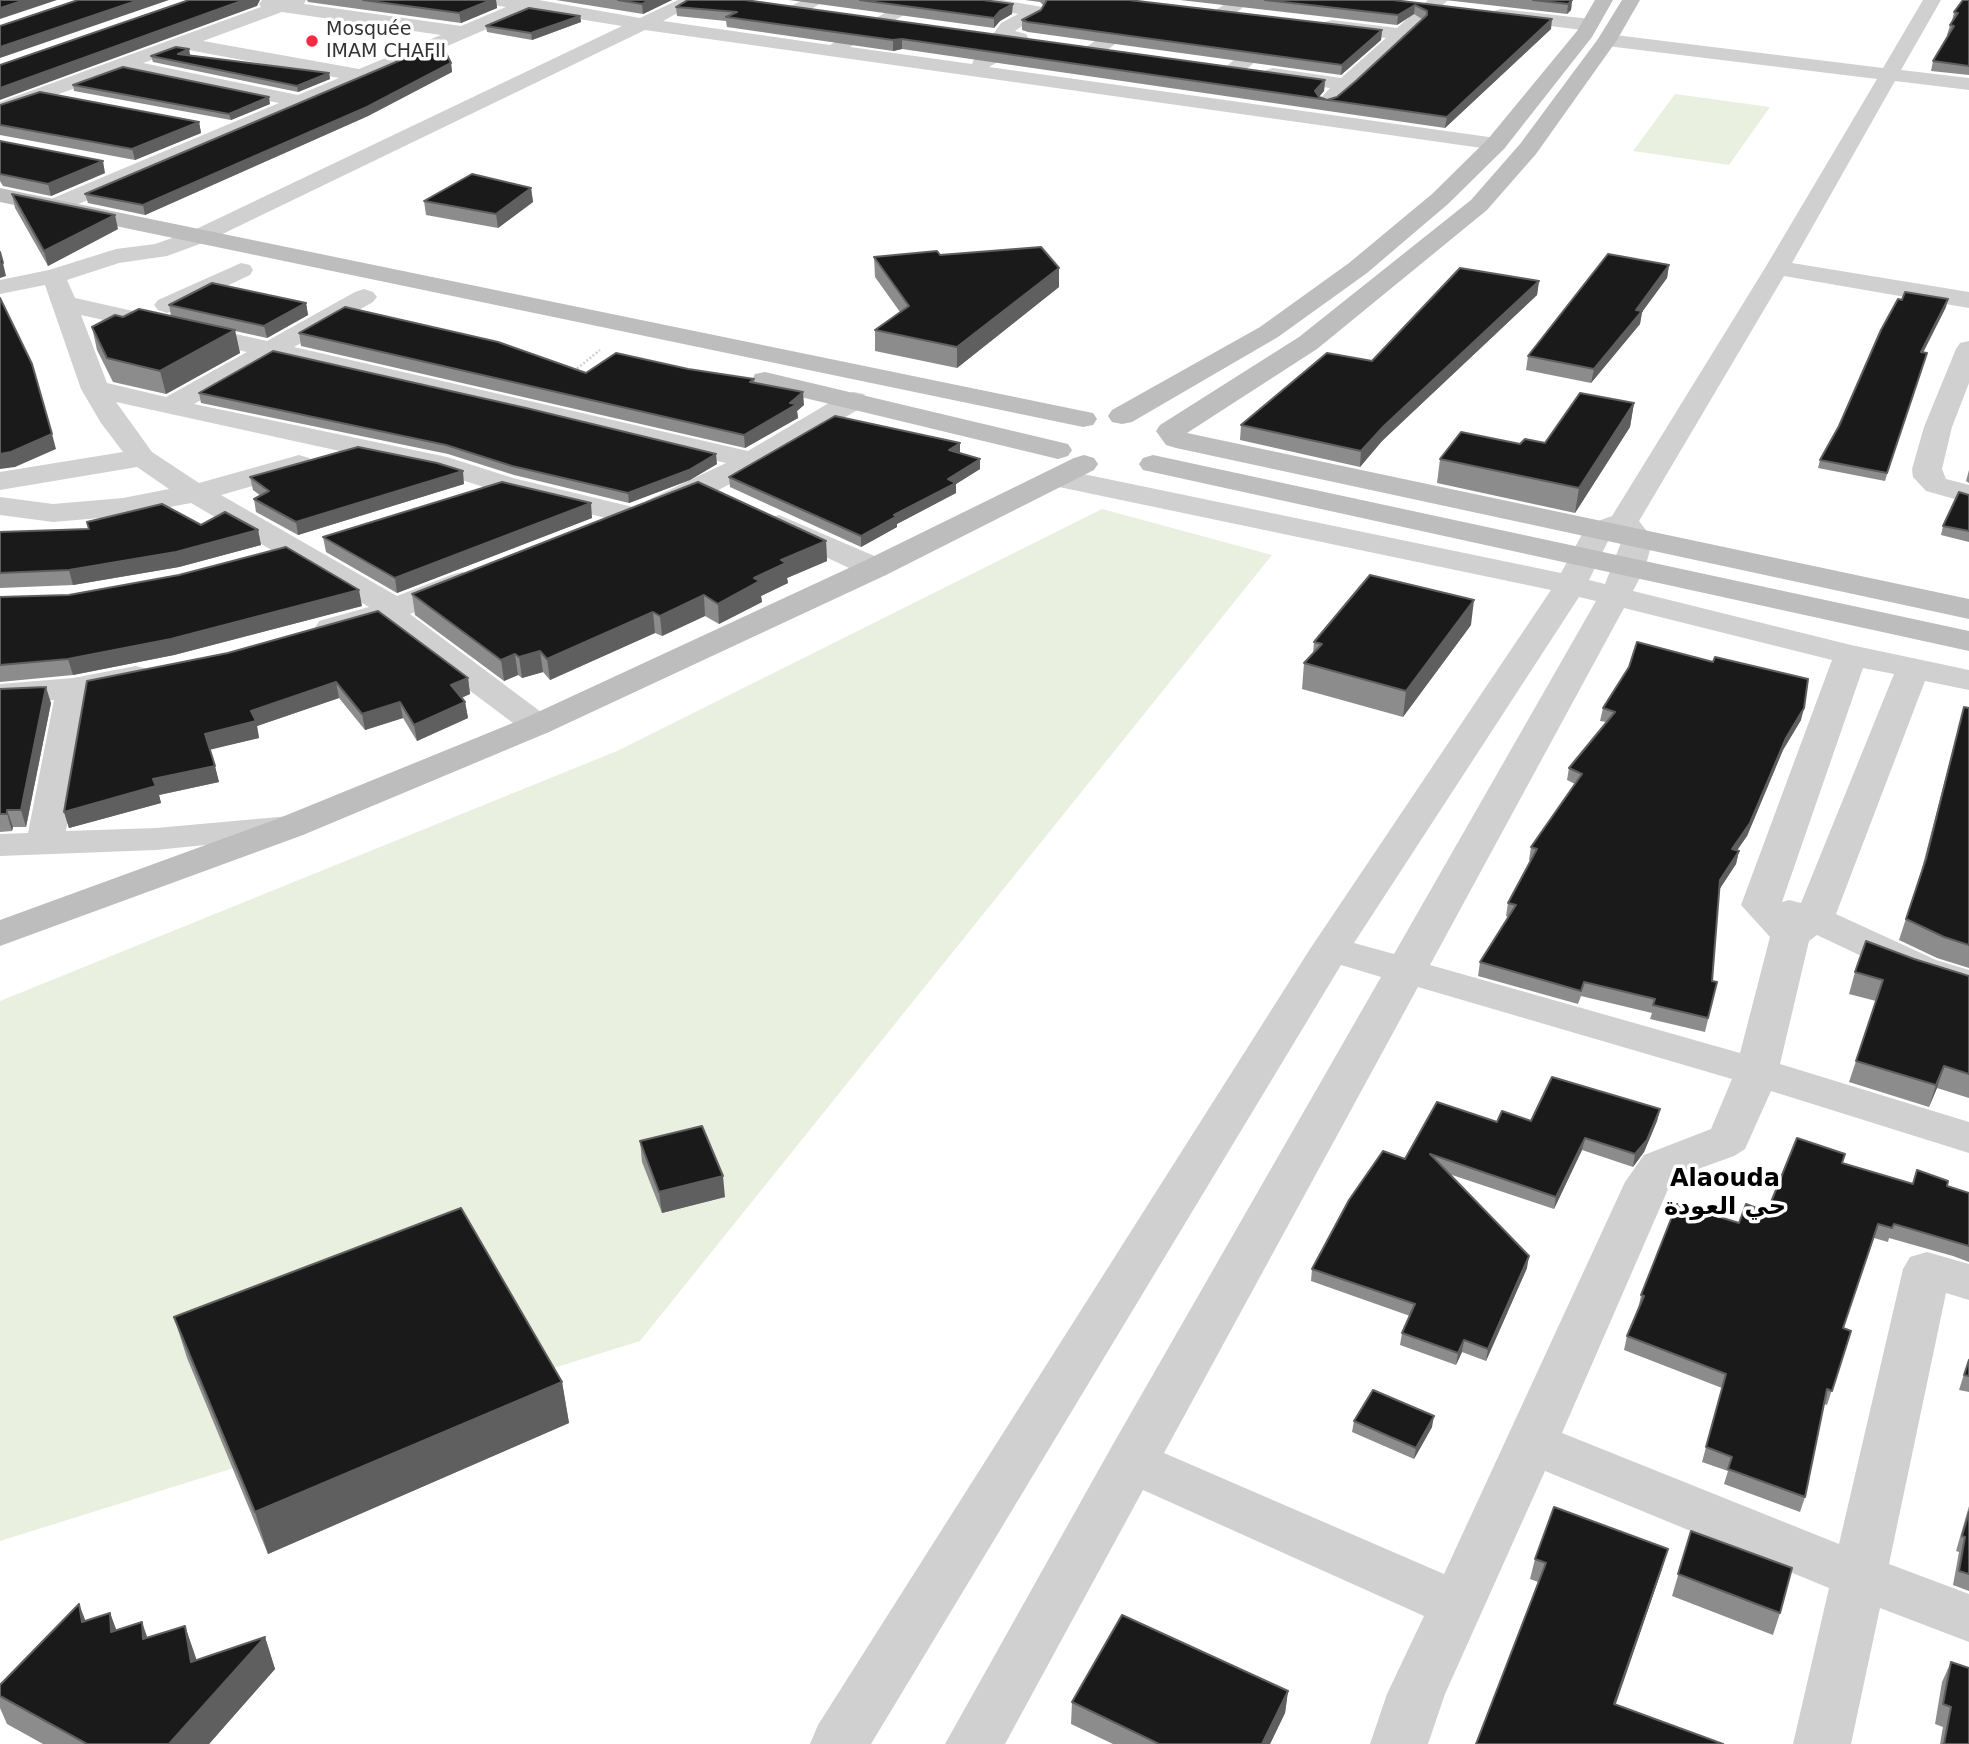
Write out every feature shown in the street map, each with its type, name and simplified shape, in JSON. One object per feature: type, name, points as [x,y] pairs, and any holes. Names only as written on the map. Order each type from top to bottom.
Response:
[{"type":"main road","points":[[1173,435],[1308,343],[1479,205],[1528,149],[1598,33],[1604,0]]},
{"type":"main road","points":[[1122,416],[1218,364],[1292,316],[1358,268],[1440,199],[1496,144],[1631,0]]},
{"type":"main road","points":[[0,195],[54,206],[253,272]]},
{"type":"main road","points":[[0,217],[120,251],[162,240],[195,226],[1083,419],[1122,416],[1150,421],[1173,435],[1609,557],[1969,609]]},
{"type":"main road","points":[[327,289],[391,302]]},
{"type":"main road","points":[[526,329],[659,356]]},
{"type":"main road","points":[[737,374],[854,400],[1067,464],[1119,469],[1153,464],[1609,557],[1969,641]]},
{"type":"main road","points":[[1067,464],[1055,441],[1058,432],[1083,419]]},
{"type":"main road","points":[[1153,464],[1172,453],[1176,446],[1173,435]]},
{"type":"main road","points":[[0,934],[290,827],[537,724],[875,568],[1067,464]]},
{"type":"street","points":[[245,0],[289,3],[464,33]]},
{"type":"street","points":[[494,0],[534,3],[643,24],[1496,144]]},
{"type":"street","points":[[376,129],[651,0]]},
{"type":"street","points":[[195,226],[692,0]]},
{"type":"street","points":[[817,0],[791,9],[910,25]]},
{"type":"street","points":[[831,51],[920,0]]},
{"type":"street","points":[[969,0],[1026,3],[1035,11],[1003,33],[1027,41]]},
{"type":"street","points":[[974,1744],[1406,971],[1609,557],[1932,0]]},
{"type":"street","points":[[0,109],[289,3]]},
{"type":"street","points":[[54,206],[358,75],[534,3]]},
{"type":"street","points":[[1095,50],[1161,6],[1132,3]]},
{"type":"street","points":[[1409,4],[1436,3],[1458,10]]},
{"type":"street","points":[[1308,118],[1436,3]]},
{"type":"street","points":[[1217,13],[1252,12],[1305,23],[1402,34]]},
{"type":"street","points":[[1485,13],[1598,33],[1969,85]]},
{"type":"street","points":[[1235,69],[1305,23]]},
{"type":"street","points":[[979,34],[1027,41]]},
{"type":"street","points":[[970,70],[1027,41]]},
{"type":"street","points":[[181,43],[358,75]]},
{"type":"street","points":[[1070,46],[1121,53]]},
{"type":"street","points":[[124,65],[298,101]]},
{"type":"street","points":[[1210,66],[1347,85]]},
{"type":"street","points":[[1133,92],[1154,76]]},
{"type":"street","points":[[0,86],[82,102]]},
{"type":"street","points":[[191,122],[232,130]]},
{"type":"street","points":[[102,163],[140,171]]},
{"type":"street","points":[[58,289],[120,251]]},
{"type":"street","points":[[1777,268],[1969,300]]},
{"type":"street","points":[[80,348],[136,321],[253,272]]},
{"type":"street","points":[[0,286],[58,289],[136,321],[272,349],[752,461]]},
{"type":"street","points":[[58,289],[95,388],[115,423],[142,458],[195,493],[385,602],[386,612],[537,724]]},
{"type":"street","points":[[170,406],[364,297]]},
{"type":"street","points":[[1968,357],[1938,428],[1927,469],[1928,477],[1936,485],[1969,494]]},
{"type":"street","points":[[95,388],[447,466],[503,484],[634,516]]},
{"type":"street","points":[[582,536],[701,488],[854,400]]},
{"type":"street","points":[[1938,428],[1969,432]]},
{"type":"street","points":[[0,506],[26,512],[92,511],[195,493],[354,447]]},
{"type":"street","points":[[0,481],[142,458]]},
{"type":"street","points":[[1067,464],[1609,557],[1852,655],[1969,680]]},
{"type":"street","points":[[451,500],[503,484]]},
{"type":"street","points":[[701,488],[875,568]]},
{"type":"street","points":[[257,559],[333,537]]},
{"type":"street","points":[[839,1744],[1330,949],[1609,557]]},
{"type":"street","points":[[300,636],[386,612],[494,570]]},
{"type":"street","points":[[1399,1744],[1416,1694],[1648,1182],[1660,1166],[1718,1145],[1729,1138],[1757,1072],[1788,920],[1852,655]]},
{"type":"street","points":[[1788,920],[1913,668]]},
{"type":"street","points":[[0,694],[73,688],[163,671]]},
{"type":"street","points":[[45,843],[73,688]]},
{"type":"street","points":[[0,845],[156,839],[290,827]]},
{"type":"street","points":[[1788,920],[1922,969],[1969,983]]},
{"type":"street","points":[[1330,949],[1757,1072],[1969,1138]]},
{"type":"street","points":[[1822,1744],[1927,1269],[1969,1282]]},
{"type":"street","points":[[1532,1443],[1969,1618]]},
{"type":"street","points":[[1130,1461],[1456,1605]]},
{"type":"green space","points":[[1675,94],[1770,107],[1729,165],[1633,151]]},
{"type":"green space","points":[[1102,509],[1272,555],[640,1341],[0,1541],[0,1001],[617,751]]},
{"type":"building","points":[[0,0],[25,0],[0,8]]},
{"type":"building","points":[[78,0],[139,0],[0,47],[0,26]]},
{"type":"building","points":[[189,0],[244,0],[0,88],[0,65]]},
{"type":"building","points":[[363,0],[491,0],[459,13]]},
{"type":"building","points":[[618,0],[650,0],[642,4]]},
{"type":"building","points":[[688,0],[745,0],[1325,80],[1315,91],[1319,97],[1326,100],[902,39],[893,40],[726,17],[737,12],[676,7]]},
{"type":"building","points":[[860,0],[983,0],[1013,4],[994,18]]},
{"type":"building","points":[[1047,0],[1129,0],[1382,30],[1342,65],[1022,20],[1041,10]]},
{"type":"building","points":[[1265,0],[1393,0],[1552,19],[1447,117],[1327,100],[1337,97],[1357,80],[1427,15],[1427,11],[1415,5],[1398,15]]},
{"type":"building","points":[[1533,0],[1572,0],[1568,4]]},
{"type":"building","points":[[1963,0],[1969,0],[1969,66],[1933,61],[1954,26],[1950,25],[1958,13],[1954,12]]},
{"type":"building","points":[[529,8],[580,16],[531,33],[486,26]]},
{"type":"building","points":[[441,43],[451,63],[367,107],[143,205],[85,194]]},
{"type":"building","points":[[176,47],[189,49],[178,54],[329,73],[297,86],[151,56]]},
{"type":"building","points":[[123,67],[269,97],[229,114],[73,85]]},
{"type":"building","points":[[40,92],[199,122],[132,149],[0,125],[0,105]]},
{"type":"building","points":[[0,141],[103,161],[48,184],[0,174]]},
{"type":"building","points":[[472,174],[531,188],[496,214],[424,201]]},
{"type":"building","points":[[12,194],[115,215],[44,251]]},
{"type":"building","points":[[1041,247],[1059,268],[957,347],[875,330],[909,306],[874,257],[937,251],[940,255]]},
{"type":"building","points":[[1608,254],[1669,265],[1636,310],[1642,311],[1594,369],[1528,356]]},
{"type":"building","points":[[1460,268],[1539,281],[1384,426],[1361,451],[1241,425],[1327,353],[1372,361]]},
{"type":"building","points":[[212,283],[306,303],[264,326],[169,305]]},
{"type":"building","points":[[1905,292],[1948,299],[1921,352],[1927,353],[1887,473],[1820,460],[1839,426],[1881,330],[1898,299],[1902,300]]},
{"type":"building","points":[[0,298],[32,364],[52,434],[0,454]]},
{"type":"building","points":[[345,307],[498,342],[586,373],[616,353],[688,369],[754,379],[750,382],[803,392],[790,403],[797,404],[744,435],[299,333]]},
{"type":"building","points":[[139,309],[235,330],[160,371],[107,358],[92,327],[115,315],[123,317]]},
{"type":"building","points":[[273,351],[716,454],[689,470],[628,493],[512,466],[446,445],[199,393]]},
{"type":"building","points":[[1580,393],[1634,403],[1579,488],[1440,459],[1461,432],[1520,444],[1525,439],[1545,443]]},
{"type":"building","points":[[835,416],[960,443],[949,450],[980,459],[948,479],[956,483],[894,515],[897,516],[861,536],[729,477]]},
{"type":"building","points":[[358,447],[463,471],[296,522],[254,499],[269,491],[250,477]]},
{"type":"building","points":[[502,482],[591,503],[395,578],[323,537]]},
{"type":"building","points":[[698,482],[826,541],[781,560],[786,563],[754,578],[760,581],[718,604],[704,595],[660,616],[653,612],[547,659],[540,651],[519,657],[515,654],[501,660],[412,594]]},
{"type":"building","points":[[1959,492],[1969,495],[1969,531],[1943,526]]},
{"type":"building","points":[[162,504],[201,525],[225,512],[258,530],[176,552],[69,570],[0,573],[0,532],[89,529],[87,522]]},
{"type":"building","points":[[286,547],[359,590],[171,639],[68,659],[0,665],[0,597],[69,595],[179,575]]},
{"type":"building","points":[[1370,575],[1474,600],[1406,691],[1304,663],[1322,644],[1314,642]]},
{"type":"building","points":[[378,611],[468,678],[451,685],[465,702],[414,725],[400,702],[362,714],[336,682],[251,711],[256,721],[205,734],[215,766],[153,779],[156,786],[64,812],[87,681],[228,653]]},
{"type":"building","points":[[1637,642],[1713,662],[1715,657],[1808,679],[1804,708],[1786,738],[1750,823],[1732,849],[1739,851],[1720,880],[1712,981],[1717,982],[1708,1018],[1653,1005],[1655,999],[1584,982],[1581,991],[1480,962],[1516,905],[1508,903],[1537,849],[1531,847],[1582,774],[1569,768],[1615,712],[1603,708],[1629,667]]},
{"type":"building","points":[[46,687],[21,810],[7,810],[7,814],[0,814],[0,689]]},
{"type":"building","points":[[1964,707],[1969,708],[1969,945],[1944,937],[1906,919],[1926,859]]},
{"type":"building","points":[[1866,941],[1969,976],[1969,1074],[1944,1066],[1936,1085],[1856,1061],[1883,980],[1855,972]]},
{"type":"building","points":[[1552,1077],[1660,1109],[1647,1140],[1635,1154],[1585,1138],[1556,1197],[1430,1154],[1529,1256],[1488,1349],[1464,1340],[1458,1353],[1402,1333],[1415,1304],[1312,1269],[1349,1200],[1383,1151],[1405,1159],[1437,1102],[1497,1122],[1502,1111],[1531,1121]]},
{"type":"building","points":[[702,1126],[723,1176],[659,1192],[640,1141]]},
{"type":"building","points":[[1797,1138],[1845,1154],[1842,1163],[1913,1184],[1917,1170],[1948,1181],[1947,1186],[1969,1193],[1969,1246],[1894,1224],[1892,1228],[1878,1224],[1843,1328],[1851,1331],[1832,1391],[1827,1389],[1805,1497],[1728,1469],[1732,1457],[1706,1447],[1726,1374],[1627,1336],[1677,1204],[1739,1223],[1746,1204],[1767,1212]]},
{"type":"building","points":[[461,1208],[562,1382],[255,1512],[174,1317]]},
{"type":"building","points":[[1969,1360],[1969,1376],[1964,1375]]},
{"type":"building","points":[[1373,1390],[1434,1416],[1416,1448],[1354,1421]]},
{"type":"building","points":[[1554,1507],[1668,1549],[1614,1704],[1723,1744],[1476,1744],[1546,1563],[1535,1559]]},
{"type":"building","points":[[1969,1512],[1969,1574],[1959,1571],[1965,1537],[1962,1536]]},
{"type":"building","points":[[1691,1531],[1792,1568],[1780,1613],[1678,1574]]},
{"type":"building","points":[[79,1604],[82,1622],[110,1613],[111,1632],[142,1622],[143,1639],[185,1626],[191,1662],[265,1637],[169,1744],[87,1744],[0,1696],[0,1685]]},
{"type":"building","points":[[1122,1615],[1288,1691],[1262,1744],[1159,1744],[1072,1702]]},
{"type":"building","points":[[1951,1662],[1969,1668],[1969,1744],[1944,1744],[1951,1707],[1943,1704]]},
{"type":"place","name":"Mosquée IMAM CHAFII","points":[[312,41]]},
{"type":"district","name":"Alaouda حي العودة","points":[[1725,1194]]}]
